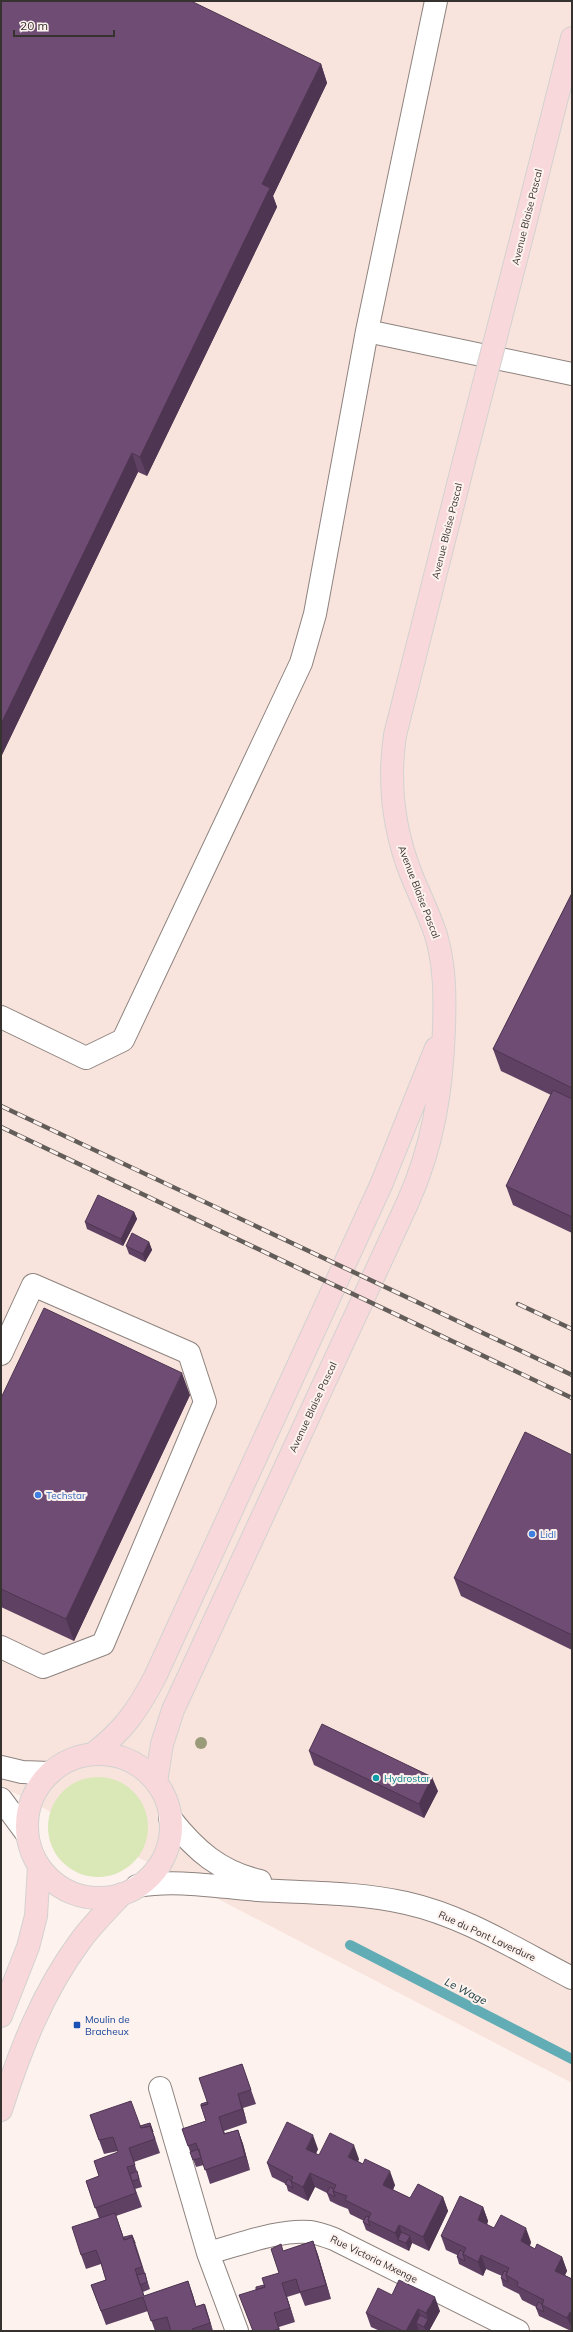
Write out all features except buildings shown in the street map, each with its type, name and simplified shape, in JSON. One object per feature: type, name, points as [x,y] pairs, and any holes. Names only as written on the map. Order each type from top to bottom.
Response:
[{"type":"main road","name":"Avenue Blaise Pascal","points":[[156,1782],[162,1744],[173,1710],[415,1187],[434,1126],[441,1082],[445,1004],[442,958],[432,924],[411,874],[397,832],[391,784],[392,756],[395,735],[572,38]]},
{"type":"main road","name":"Avenue Blaise Pascal","points":[[93,1754],[112,1739],[130,1721],[158,1670],[381,1185],[431,1064],[444,1024]]},
{"type":"main road","points":[[1,2110],[26,2038],[49,1990],[82,1938],[129,1890],[151,1875],[165,1854],[170,1836],[170,1818],[166,1802],[156,1782],[138,1766],[128,1760],[111,1755],[93,1754],[73,1759],[50,1773],[40,1784],[30,1804],[27,1834],[30,1848],[39,1866],[54,1882],[79,1895],[100,1898],[129,1890]]},
{"type":"main road","points":[[1,2016],[28,1946],[36,1916],[39,1866]]},
{"type":"street","points":[[1,1017],[86,1058],[123,1040],[301,663],[315,614],[368,331],[436,1]]},
{"type":"street","points":[[368,331],[572,374]]},
{"type":"street","points":[[1,1354],[33,1285],[189,1352],[205,1402],[103,1644],[43,1667],[1,1647]]},
{"type":"street","points":[[1,1767],[22,1772],[50,1773]]},
{"type":"street","points":[[1,1799],[27,1834]]},
{"type":"street","name":"Rue du Pont Laverdure","points":[[170,1818],[202,1854],[228,1872],[257,1881],[328,1893]]},
{"type":"street","name":"Rue du Pont Laverdure","points":[[129,1890],[168,1882],[382,1898],[428,1909],[473,1928],[572,1978]]},
{"type":"street","points":[[160,2088],[208,2253],[237,2331]]},
{"type":"street","name":"Rue Victoria Mxenge","points":[[208,2253],[284,2233],[311,2232],[334,2239],[518,2331]]},
{"type":"shaded area","points":[[1,1],[572,1],[572,2083],[1,1786]]},
{"type":"green space","points":[[98,1777],[117,1781],[133,1792],[144,1808],[148,1827],[144,1846],[133,1862],[117,1873],[98,1877],[79,1873],[63,1862],[52,1846],[48,1827],[52,1808],[63,1792],[79,1781]]},
{"type":"waterway","name":"Le Wage","points":[[350,1945],[572,2059]]},
{"type":"railway","points":[[1,1106],[572,1375]]},
{"type":"railway","points":[[1,1127],[572,1398]]},
{"type":"railway","points":[[518,1304],[572,1329]]},
{"type":"place","name":"Techstar","points":[[38,1495]]},
{"type":"place","name":"Lidl","points":[[532,1534]]},
{"type":"place","name":"Hydrostar","points":[[376,1778]]},
{"type":"place","name":"Moulin de Bracheux","points":[[77,2025]]}]
